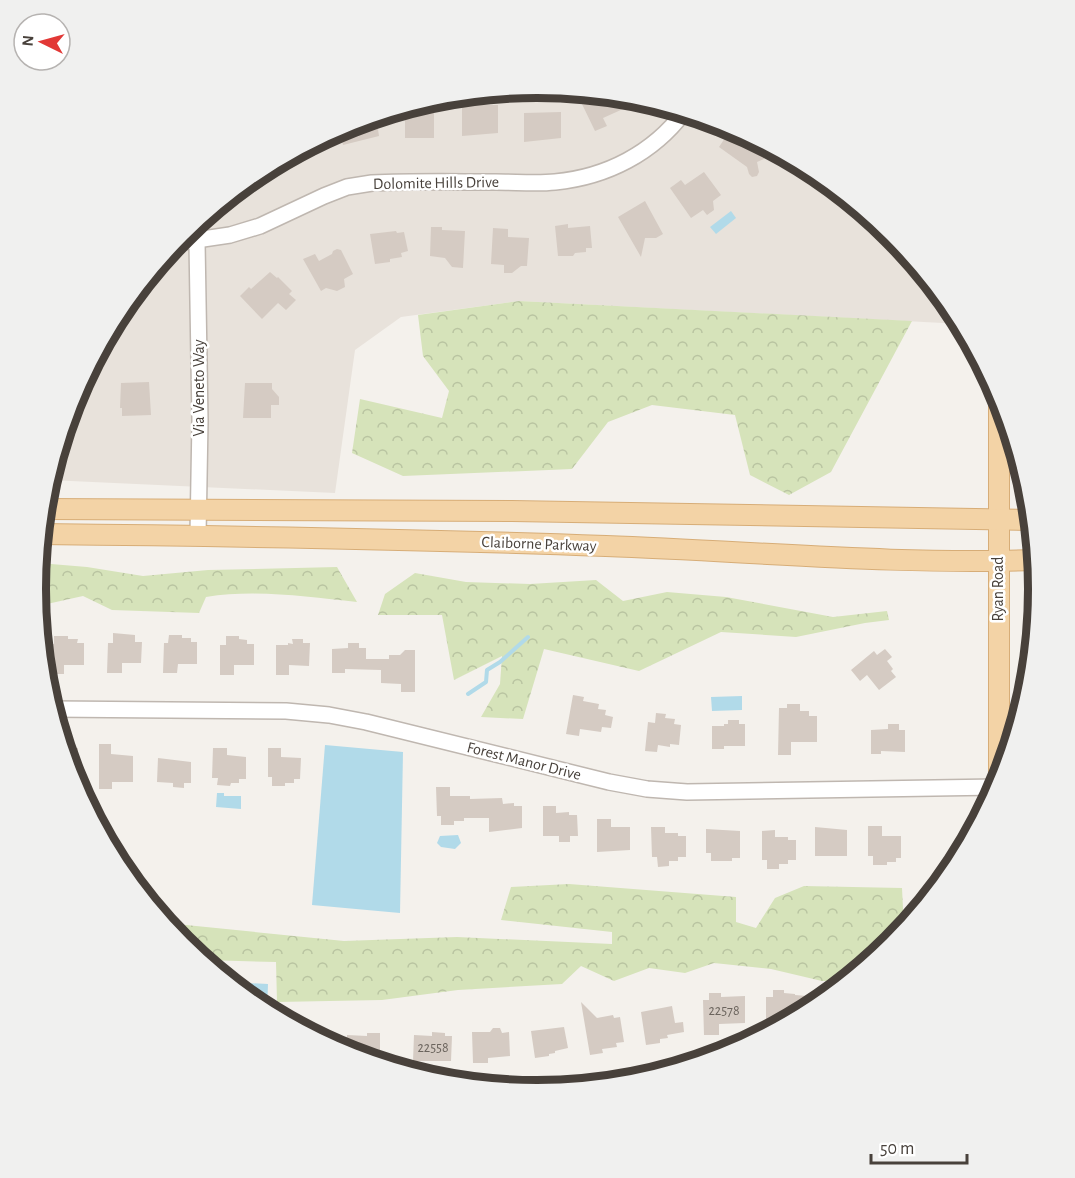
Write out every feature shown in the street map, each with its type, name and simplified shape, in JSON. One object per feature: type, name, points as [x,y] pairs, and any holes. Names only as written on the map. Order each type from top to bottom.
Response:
[{"type":"main road","name":"Ryan Road","points":[[998,758],[999,423]]},
{"type":"main road","name":"Claiborne Parkway","points":[[54,508],[512,511],[1023,520]]},
{"type":"main road","name":"Claiborne Parkway","points":[[50,534],[198,535],[608,546],[797,556],[1027,560]]},
{"type":"street","name":"Dolomite Hills Drive","points":[[190,242],[230,235],[260,226],[324,196],[372,183],[554,182],[592,175],[621,164],[643,152],[678,119]]},
{"type":"street","name":"Via Veneto Way","points":[[197,242],[201,421],[198,535]]},
{"type":"street","name":"Forest Manor Drive","points":[[61,709],[286,711],[328,715],[647,789],[687,792],[987,786]]},
{"type":"shaded area","points":[[505,99],[570,99],[633,107],[725,135],[783,164],[836,199],[885,242],[907,265],[950,323],[519,301],[401,317],[355,350],[335,493],[59,480],[84,401],[112,343],[148,290],[190,242],[239,199],[292,164],[350,135],[410,115],[473,102]]},
{"type":"green space","points":[[519,301],[912,321],[831,472],[789,495],[750,475],[735,415],[652,405],[608,422],[572,469],[403,476],[352,453],[360,399],[442,418],[449,391],[423,356],[418,315]]},
{"type":"green space","points":[[48,564],[143,576],[208,570],[337,567],[357,602],[282,595],[225,595],[206,597],[199,613],[112,610],[83,596],[47,604]]},
{"type":"green space","points":[[415,573],[466,582],[530,584],[596,580],[623,601],[667,592],[726,597],[833,617],[887,611],[889,620],[796,637],[721,632],[639,671],[544,649],[523,719],[481,717],[500,684],[502,656],[454,680],[442,615],[378,615],[385,594]]},
{"type":"green space","points":[[569,884],[736,897],[736,922],[756,928],[775,898],[804,886],[902,888],[903,917],[861,958],[833,981],[822,981],[771,969],[714,963],[685,973],[649,968],[614,981],[581,966],[562,984],[458,990],[382,1000],[277,1002],[276,962],[217,960],[179,924],[344,941],[457,937],[612,944],[612,932],[501,920],[511,887]]},
{"type":"water","points":[[731,211],[736,218],[716,234],[710,227]]},
{"type":"water","points":[[742,696],[742,710],[712,711],[711,697]]},
{"type":"water","points":[[325,745],[403,752],[400,913],[312,905]]},
{"type":"water","points":[[217,793],[224,793],[224,796],[241,796],[241,809],[216,807]]},
{"type":"water","points":[[458,835],[461,843],[455,849],[441,847],[437,843],[440,836]]},
{"type":"water","points":[[244,983],[268,984],[267,999]]},
{"type":"building","points":[[585,100],[621,105],[623,109],[603,118],[607,126],[595,131],[581,102]]},
{"type":"building","points":[[462,105],[498,105],[498,133],[462,136]]},
{"type":"building","points":[[434,109],[434,138],[405,138],[405,116]]},
{"type":"building","points":[[561,112],[561,138],[524,142],[524,113]]},
{"type":"building","points":[[377,125],[379,136],[343,145],[342,139]]},
{"type":"building","points":[[727,136],[767,155],[757,162],[759,172],[757,176],[752,177],[747,167],[719,147]]},
{"type":"building","points":[[704,172],[721,195],[713,201],[714,210],[707,215],[703,210],[691,218],[670,188],[681,180],[685,185]]},
{"type":"building","points":[[645,201],[663,234],[656,238],[645,238],[641,257],[618,217]]},
{"type":"building","points":[[568,224],[568,228],[590,226],[592,248],[586,248],[586,252],[575,253],[573,256],[558,256],[555,226]]},
{"type":"building","points":[[431,227],[465,231],[463,268],[452,267],[445,258],[430,256]]},
{"type":"building","points":[[493,228],[508,229],[508,237],[529,238],[527,266],[521,266],[512,273],[504,273],[504,265],[491,264]]},
{"type":"building","points":[[396,231],[397,233],[404,232],[408,251],[401,253],[402,257],[390,259],[390,262],[375,264],[370,234]]},
{"type":"building","points":[[337,249],[341,250],[353,274],[344,279],[345,287],[337,291],[326,288],[321,291],[303,259],[315,254],[319,261]]},
{"type":"building","points":[[270,272],[292,291],[289,294],[296,300],[286,310],[278,303],[262,319],[240,296]]},
{"type":"building","points":[[149,382],[151,415],[122,416],[121,383]]},
{"type":"building","points":[[245,383],[272,383],[272,389],[279,397],[279,405],[271,405],[271,418],[243,418]]},
{"type":"building","points":[[113,633],[135,635],[135,642],[142,642],[141,663],[122,663],[122,673],[107,673],[108,643],[113,643]]},
{"type":"building","points":[[169,635],[182,635],[182,638],[191,638],[191,642],[197,642],[197,664],[178,664],[177,673],[163,673],[164,643],[168,643]]},
{"type":"building","points":[[54,636],[68,636],[68,639],[78,639],[77,643],[84,643],[84,665],[64,665],[64,674],[54,674],[50,644],[54,644]]},
{"type":"building","points":[[226,636],[239,636],[239,639],[247,640],[247,644],[254,644],[254,665],[234,665],[234,675],[220,675],[220,645],[226,645]]},
{"type":"building","points":[[292,639],[303,639],[303,643],[310,643],[309,666],[289,665],[289,675],[276,675],[276,645],[293,644]]},
{"type":"building","points":[[348,643],[359,643],[359,648],[366,648],[366,659],[389,659],[389,655],[400,655],[405,650],[415,650],[415,692],[401,692],[401,684],[381,683],[381,670],[345,669],[345,673],[332,673],[332,649],[348,648]]},
{"type":"building","points":[[885,649],[892,657],[887,661],[896,677],[879,690],[867,675],[860,681],[851,670],[874,651],[877,655]]},
{"type":"building","points":[[573,695],[584,697],[583,701],[599,704],[598,709],[606,710],[605,715],[613,717],[611,728],[602,727],[601,732],[580,729],[579,736],[566,734]]},
{"type":"building","points":[[787,704],[800,704],[800,711],[809,711],[809,716],[817,716],[817,742],[791,742],[791,755],[778,755],[779,708],[787,708]]},
{"type":"building","points":[[656,713],[666,714],[665,718],[675,719],[674,724],[681,725],[679,745],[670,744],[670,747],[658,745],[657,752],[645,751],[648,722],[655,723]]},
{"type":"building","points":[[728,720],[739,720],[739,724],[745,724],[745,746],[724,746],[724,749],[712,749],[712,726],[724,726],[728,724]]},
{"type":"building","points":[[888,724],[899,724],[899,730],[905,730],[905,752],[881,751],[881,754],[871,754],[871,730],[888,729]]},
{"type":"building","points":[[99,744],[111,744],[111,754],[133,756],[133,782],[112,782],[112,789],[99,789]]},
{"type":"building","points":[[73,748],[78,748],[78,760]]},
{"type":"building","points":[[213,748],[227,748],[227,755],[246,757],[246,779],[239,779],[239,783],[231,783],[230,786],[217,785],[218,778],[212,778]]},
{"type":"building","points":[[268,748],[281,748],[281,757],[301,758],[300,779],[294,779],[294,783],[285,783],[285,786],[272,786],[272,777],[268,777]]},
{"type":"building","points":[[158,758],[191,762],[191,783],[184,783],[184,788],[173,787],[173,783],[157,782]]},
{"type":"building","points":[[436,787],[450,787],[450,796],[470,796],[470,799],[502,798],[503,804],[514,803],[514,806],[522,806],[522,828],[489,832],[489,818],[464,818],[464,821],[454,821],[454,825],[441,825],[441,816],[437,816]]},
{"type":"building","points":[[543,806],[556,806],[556,813],[569,812],[569,815],[577,815],[578,836],[570,836],[570,842],[559,842],[559,836],[543,836]]},
{"type":"building","points":[[597,819],[611,819],[611,827],[630,827],[630,850],[597,852]]},
{"type":"building","points":[[868,826],[882,826],[882,836],[901,836],[901,858],[896,858],[896,862],[887,862],[887,865],[873,865],[873,856],[868,856]]},
{"type":"building","points":[[651,827],[665,827],[665,833],[678,833],[678,836],[686,836],[686,857],[678,857],[678,861],[669,861],[669,866],[658,867],[657,857],[652,857]]},
{"type":"building","points":[[815,827],[847,830],[847,856],[815,856]]},
{"type":"building","points":[[706,829],[740,831],[740,858],[732,858],[732,861],[711,861],[711,853],[706,853]]},
{"type":"building","points":[[775,830],[775,837],[788,837],[788,840],[796,840],[796,860],[788,860],[788,864],[779,864],[779,869],[767,869],[767,860],[762,860],[762,831]]},
{"type":"building","points":[[773,990],[784,990],[784,993],[807,996],[807,999],[766,1023],[766,997],[773,997]]},
{"type":"building","points":[[709,993],[721,993],[721,997],[745,996],[745,1023],[719,1024],[719,1035],[704,1035],[703,1000],[709,1000]]},
{"type":"building","points":[[581,1002],[597,1018],[613,1015],[614,1018],[620,1017],[624,1042],[616,1043],[617,1047],[602,1049],[603,1053],[590,1055]]},
{"type":"building","points":[[672,1006],[675,1023],[683,1022],[684,1032],[667,1035],[668,1038],[660,1039],[660,1043],[646,1045],[641,1012]]},
{"type":"building","points":[[564,1027],[568,1048],[555,1051],[549,1056],[535,1058],[531,1031]]},
{"type":"building","points":[[493,1028],[500,1028],[502,1033],[509,1032],[510,1056],[488,1058],[488,1063],[473,1063],[472,1032],[490,1032]]},
{"type":"building","points":[[432,1032],[452,1036],[451,1061],[413,1061],[414,1035],[432,1036]]},
{"type":"building","points":[[367,1033],[380,1033],[380,1054],[347,1041],[347,1035],[367,1036]]},
{"type":"waterway","points":[[468,694],[486,682],[487,670],[500,662],[528,637]]}]
